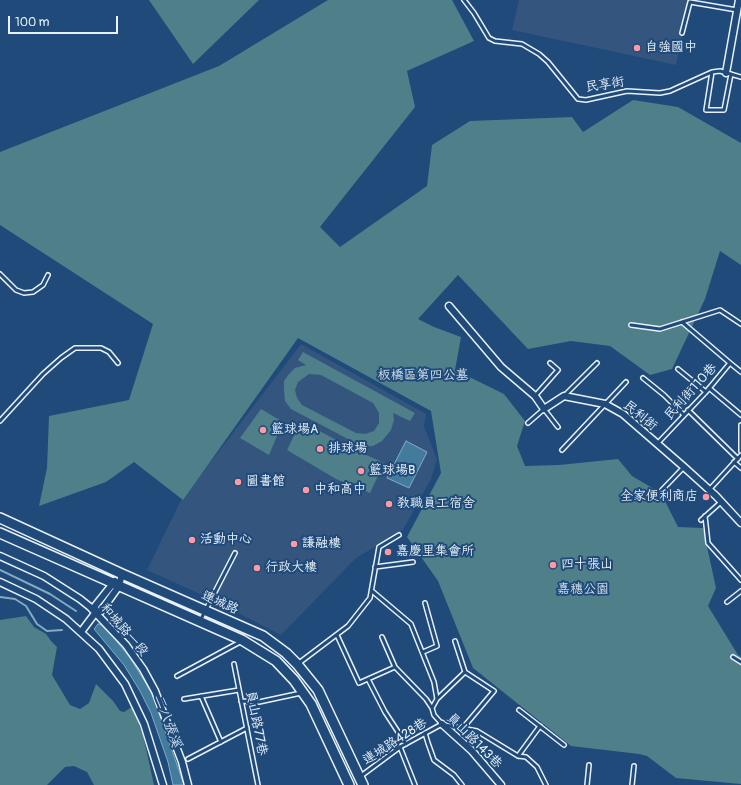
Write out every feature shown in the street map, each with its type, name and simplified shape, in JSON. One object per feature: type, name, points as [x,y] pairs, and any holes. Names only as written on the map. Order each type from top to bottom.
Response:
[{"type":"main road","name":"連城路","points":[[0,518],[263,636],[286,653],[297,664],[321,696],[361,781]]},
{"type":"main road","name":"連城路","points":[[0,533],[242,640],[276,661],[294,680],[311,704],[350,785]]},
{"type":"street","points":[[728,74],[739,0]]},
{"type":"street","points":[[449,306],[501,368],[535,396],[544,409],[564,396]]},
{"type":"street","name":"民利街","points":[[564,396],[605,404],[623,414],[709,490],[741,523]]},
{"type":"street","name":"和城路一段","points":[[0,556],[44,576],[80,599],[96,612],[126,645],[143,669],[155,691],[182,762],[188,785]]},
{"type":"street","points":[[81,632],[96,612],[96,606],[116,584],[122,574]]},
{"type":"street","points":[[0,582],[36,599],[66,619],[99,649],[125,684],[144,724],[163,785]]},
{"type":"street","name":"員山路143巷","points":[[442,724],[472,751],[501,785]]},
{"type":"lane","name":"民享街","points":[[464,0],[474,13],[489,38],[495,41],[522,44],[539,54],[548,62],[578,98],[586,100],[627,91],[660,93],[670,91],[712,72],[720,71],[741,77]]},
{"type":"lane","points":[[682,33],[690,2],[737,10]]},
{"type":"lane","points":[[712,72],[706,110],[724,110],[728,74]]},
{"type":"lane","points":[[0,274],[16,290],[24,293],[33,292],[42,285],[48,275]]},
{"type":"lane","points":[[631,325],[660,328],[720,310],[741,324]]},
{"type":"lane","name":"民利街110巷","points":[[657,444],[706,392],[730,363],[682,322]]},
{"type":"lane","points":[[0,421],[43,374],[75,348],[100,348],[110,352],[118,363]]},
{"type":"lane","points":[[535,396],[558,370],[550,363]]},
{"type":"lane","points":[[564,396],[597,363]]},
{"type":"lane","points":[[730,363],[741,372]]},
{"type":"lane","points":[[678,369],[706,392]]},
{"type":"lane","points":[[643,378],[664,395],[684,415]]},
{"type":"lane","points":[[562,450],[626,382]]},
{"type":"lane","points":[[709,388],[741,415]]},
{"type":"lane","points":[[528,423],[544,409],[558,427]]},
{"type":"lane","points":[[688,410],[738,459]]},
{"type":"lane","points":[[741,425],[741,451]]},
{"type":"lane","points":[[709,490],[741,455]]},
{"type":"lane","points":[[734,462],[741,468]]},
{"type":"lane","points":[[662,490],[684,467]]},
{"type":"lane","points":[[701,520],[721,502]]},
{"type":"lane","points":[[705,516],[708,543],[741,580]]},
{"type":"lane","points":[[297,664],[348,626],[370,598],[379,547],[400,535]]},
{"type":"lane","points":[[199,622],[235,553]]},
{"type":"lane","points":[[375,567],[413,562]]},
{"type":"lane","points":[[372,591],[411,624],[434,682],[437,699]]},
{"type":"lane","points":[[727,602],[741,591]]},
{"type":"lane","points":[[423,652],[437,646],[425,603]]},
{"type":"lane","points":[[337,635],[359,683],[395,667]]},
{"type":"lane","points":[[382,637],[395,667],[426,699],[432,708]]},
{"type":"lane","points":[[177,676],[239,644],[242,640]]},
{"type":"lane","points":[[454,640],[465,672],[494,690],[462,729]]},
{"type":"lane","points":[[733,657],[741,662]]},
{"type":"lane","name":"員山路77巷","points":[[234,664],[258,785]]},
{"type":"lane","name":"員山路143巷","points":[[442,724],[434,715],[432,708],[437,699],[465,672]]},
{"type":"lane","points":[[368,679],[385,712],[406,744]]},
{"type":"lane","points":[[184,699],[239,690]]},
{"type":"lane","points":[[241,701],[259,702],[303,692]]},
{"type":"lane","points":[[201,696],[221,742]]},
{"type":"lane","points":[[519,710],[564,744]]},
{"type":"lane","points":[[442,724],[477,731],[518,756],[526,757],[537,767],[546,785]]},
{"type":"lane","name":"連城路428巷","points":[[361,781],[400,747],[442,724]]},
{"type":"lane","points":[[518,756],[540,726]]},
{"type":"lane","points":[[188,759],[247,728]]},
{"type":"lane","points":[[425,733],[434,760],[454,775],[462,785]]},
{"type":"lane","points":[[400,747],[414,785]]},
{"type":"lane","points":[[587,785],[589,765]]},
{"type":"lane","points":[[632,785],[634,766]]},
{"type":"shaded area","name":"自強國中","points":[[519,0],[690,0],[676,65],[512,30]]},
{"type":"shaded area","name":"中和高中","points":[[301,344],[426,414],[424,426],[437,460],[431,479],[403,530],[356,558],[281,635],[211,599],[147,570],[180,502]]},
{"type":"shaded area","points":[[406,441],[427,452],[409,488],[387,478]]},
{"type":"shaded area","points":[[98,624],[104,625],[130,658],[152,693],[184,785],[173,785],[168,762],[151,713],[124,665],[94,629]]},
{"type":"green space","points":[[149,0],[259,0],[193,64]]},
{"type":"green space","points":[[328,0],[452,0],[474,41],[407,71],[415,107],[320,227],[340,247],[427,186],[432,145],[470,121],[572,117],[583,132],[633,100],[678,107],[741,143],[741,265],[720,251],[705,299],[672,369],[650,375],[610,346],[571,341],[528,349],[458,275],[418,319],[434,327],[461,337],[455,370],[504,394],[525,421],[517,446],[525,466],[559,465],[618,459],[632,476],[661,493],[678,527],[703,528],[716,588],[708,606],[738,655],[741,657],[741,784],[676,778],[647,756],[571,746],[473,668],[438,581],[407,537],[441,473],[431,411],[298,338],[183,500],[134,462],[106,482],[39,506],[47,468],[49,416],[129,400],[153,324],[0,225],[0,152],[219,66]]},
{"type":"green space","points":[[303,352],[415,413],[410,421],[393,413],[394,420],[391,430],[382,441],[373,446],[363,447],[291,409],[285,401],[284,381],[295,368],[306,365],[298,360]],"holes":[[[309,374],[321,375],[373,403],[379,413],[379,423],[374,431],[365,434],[356,433],[302,405],[297,398],[295,390],[298,382]]]},
{"type":"green space","name":"籃球場A","points":[[261,409],[283,422],[269,455],[240,438]]},
{"type":"green space","name":"排球場","points":[[301,421],[353,449],[384,463],[370,493],[336,479],[287,450]]},
{"type":"green space","points":[[26,616],[34,627],[46,634],[57,647],[52,675],[70,705],[80,709],[89,703],[96,684],[113,701],[120,711],[124,712],[132,707],[143,735],[154,785],[94,785],[87,772],[74,766],[65,767],[47,785],[0,785],[0,620]]},
{"type":"waterway","points":[[0,570],[50,594],[76,611]]},
{"type":"waterway","points":[[0,597],[15,599],[26,606],[37,624],[47,631],[62,630]]},
{"type":"place","name":"自強國中","points":[[637,48]]},
{"type":"place","name":"籃球場A","points":[[263,430]]},
{"type":"place","name":"排球場","points":[[320,449]]},
{"type":"place","name":"籃球場B","points":[[361,471]]},
{"type":"place","name":"圖書館","points":[[238,482]]},
{"type":"place","name":"中和高中","points":[[306,490]]},
{"type":"place","name":"全家便利商店","points":[[706,497]]},
{"type":"place","name":"教職員工宿舍","points":[[389,504]]},
{"type":"place","name":"活動中心","points":[[192,540]]},
{"type":"place","name":"謙融樓","points":[[294,544]]},
{"type":"place","name":"嘉慶里集會所","points":[[388,552]]},
{"type":"place","name":"四十張山","points":[[553,565]]},
{"type":"place","name":"行政大樓","points":[[257,568]]},
{"type":"park label","name":"板橋區第四公墓","points":[[423,376]]},
{"type":"park label","name":"嘉穗公園","points":[[583,590]]},
{"type":"water label","name":"二八張溪","points":[[167,721]]}]
